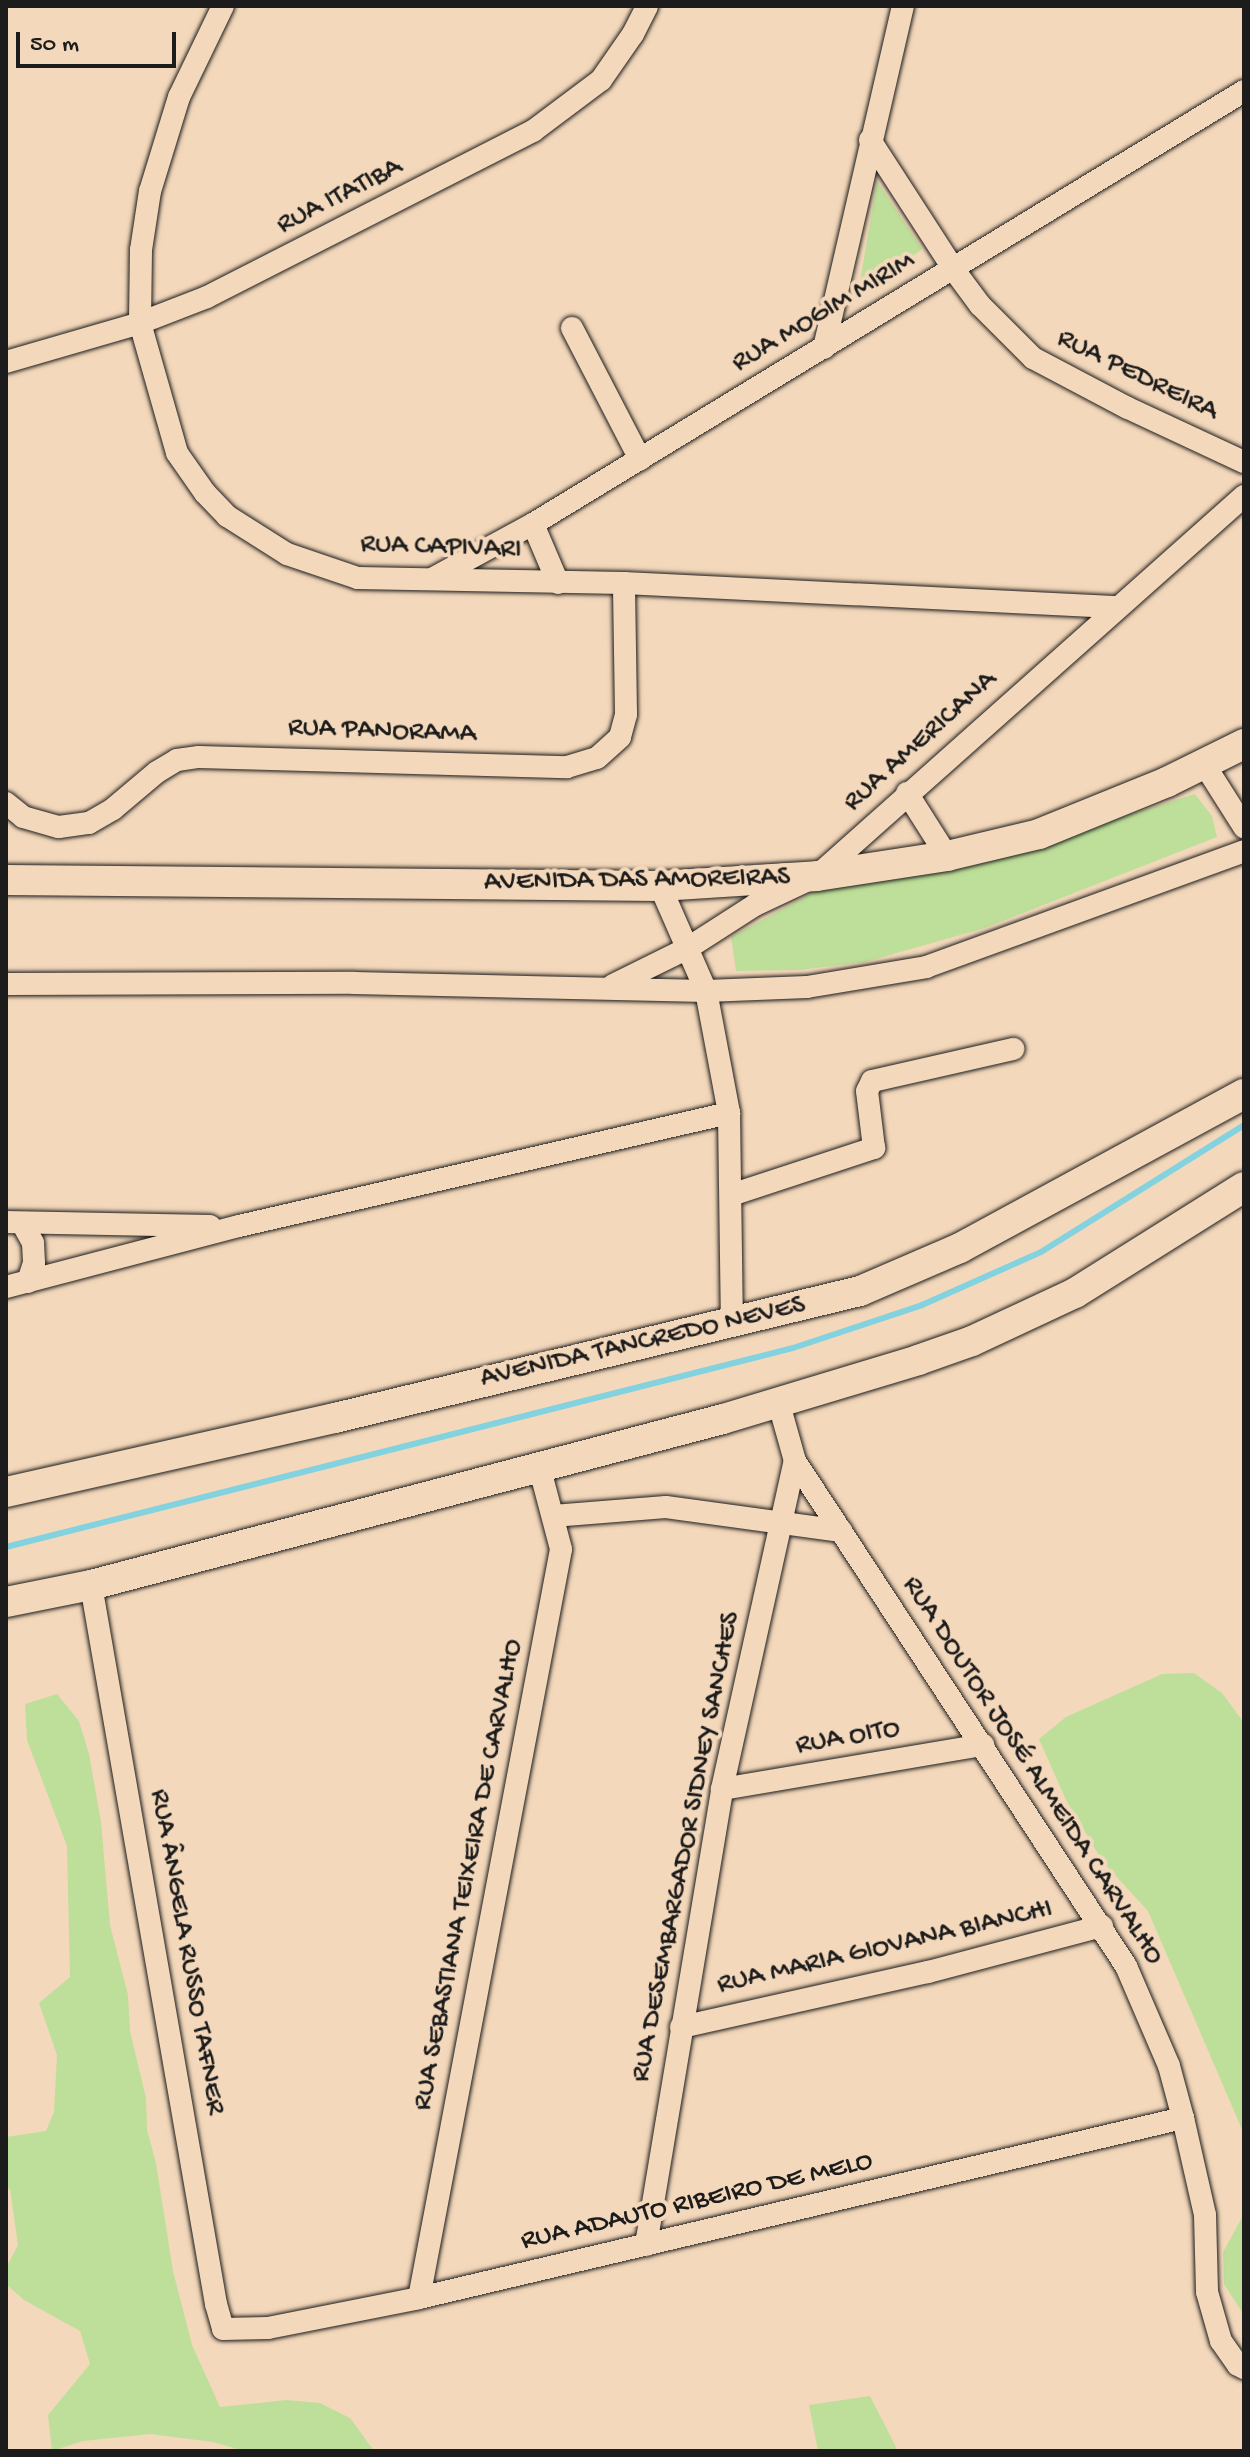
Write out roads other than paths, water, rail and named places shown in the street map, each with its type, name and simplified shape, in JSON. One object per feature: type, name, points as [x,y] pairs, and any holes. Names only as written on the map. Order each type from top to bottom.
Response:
[{"type":"main road","name":"AVENIDA DAS AMOREIRAS","points":[[6,880],[660,886],[817,876],[947,856],[1053,829],[1244,744]]},
{"type":"main road","name":"AVENIDA TANCREDO NEVES","points":[[6,1492],[860,1291],[960,1248],[1244,1094]]},
{"type":"main road","points":[[6,1602],[91,1585],[779,1404],[972,1341],[1023,1319],[1154,1247],[1244,1187]]},
{"type":"street","name":"RUA CAPIVARI","points":[[223,6],[179,97],[150,191],[141,250],[140,323],[177,453],[205,493],[227,516],[287,554],[358,578],[624,583],[1118,607]]},
{"type":"street","name":"RUA ITATIBA","points":[[6,362],[140,323],[261,270],[533,131],[601,80],[633,34],[647,6]]},
{"type":"street","points":[[824,348],[903,6]]},
{"type":"street","name":"RUA MOGIM MIRIM","points":[[431,580],[533,524],[1244,91]]},
{"type":"street","name":"RUA PEDREIRA","points":[[870,140],[980,305],[1033,358],[1128,408],[1244,462]]},
{"type":"street","points":[[572,328],[640,459]]},
{"type":"street","name":"RUA AMERICANA","points":[[608,988],[688,948],[755,905],[817,876],[1244,496]]},
{"type":"street","points":[[533,524],[558,583]]},
{"type":"street","name":"RUA PANORAMA","points":[[6,803],[23,817],[59,827],[89,823],[113,809],[157,772],[177,760],[199,757],[567,767],[597,758],[620,737],[626,714],[624,583]]},
{"type":"street","points":[[1204,764],[1244,827]]},
{"type":"street","points":[[907,793],[947,856]]},
{"type":"street","points":[[6,984],[354,983],[706,991],[807,987],[926,967],[1244,851]]},
{"type":"street","points":[[660,886],[706,991],[729,1113],[732,1322]]},
{"type":"street","points":[[731,1195],[874,1148],[867,1091],[872,1081],[1013,1049]]},
{"type":"street","points":[[17,1284],[239,1226],[729,1113]]},
{"type":"street","points":[[14,1222],[239,1226]]},
{"type":"street","points":[[14,1222],[33,1243],[34,1263],[17,1284]]},
{"type":"street","name":"RUA DOUTOR JOSÉ ALMEIDA CARVALHO","points":[[779,1404],[795,1461],[1126,1966],[1156,2035],[1183,2118],[1205,2215],[1207,2292],[1221,2341],[1238,2365],[1244,2368]]},
{"type":"street","name":"RUA DESEMBARGADOR SIDNEY SANCHES","points":[[646,2245],[722,1789],[795,1461]]},
{"type":"street","name":"RUA SEBASTIANA TEIXEIRA DE CARVALHO","points":[[419,2298],[561,1549],[539,1466]]},
{"type":"street","points":[[553,1516],[666,1507],[841,1531]]},
{"type":"street","name":"RUA ÂNGELA RUSSO TAFNER","points":[[91,1585],[216,2304],[223,2329]]},
{"type":"street","name":"RUA OITO","points":[[722,1789],[983,1745]]},
{"type":"street","name":"RUA MARIA GIOVANA BIANCHI","points":[[681,2027],[928,1972],[1102,1926]]},
{"type":"street","name":"RUA ADAUTO RIBEIRO DE MELO","points":[[223,2329],[268,2328],[419,2298],[1183,2118]]},
{"type":"waterway","points":[[6,1547],[793,1348],[922,1305],[1041,1252],[1244,1125]]}]
